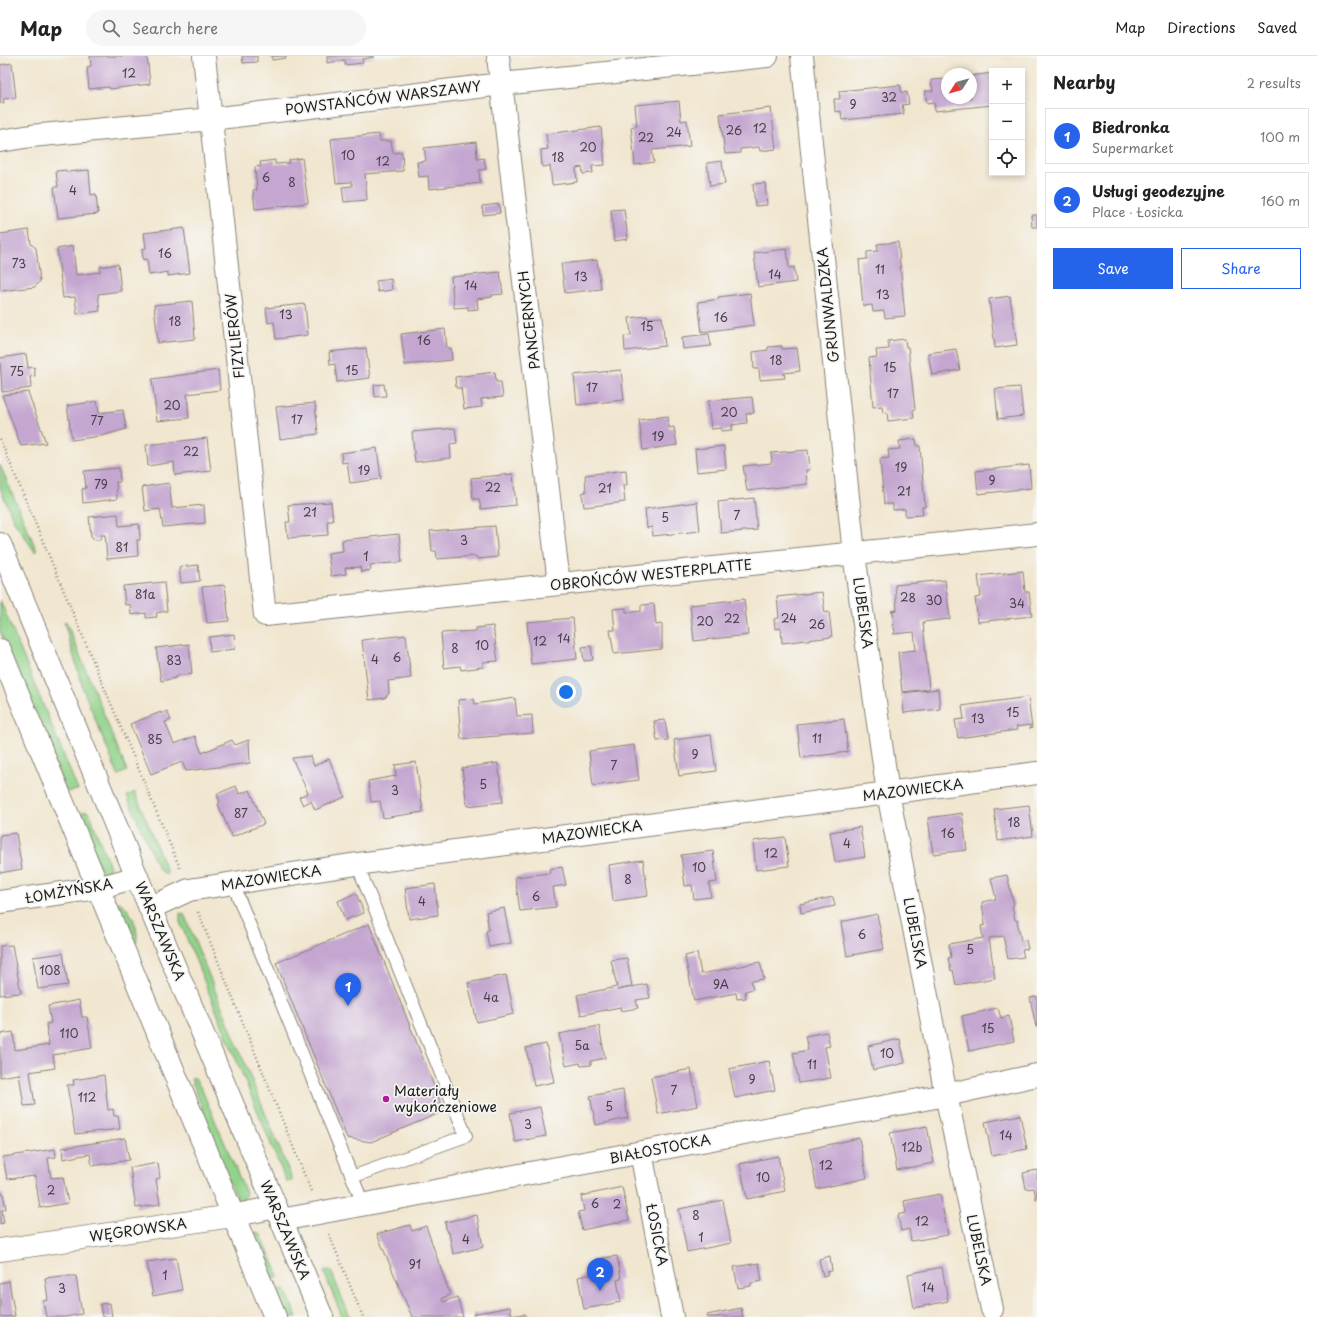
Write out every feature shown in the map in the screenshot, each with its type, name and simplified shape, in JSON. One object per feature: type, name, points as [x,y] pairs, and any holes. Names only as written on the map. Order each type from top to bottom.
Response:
[{"type":"street","name":"FIZYLIERÓW","points":[[204,56],[265,615]]},
{"type":"street","name":"PANCERNYCH","points":[[498,56],[559,584]]},
{"type":"street","name":"POWSTAŃCÓW WARSZAWY","points":[[0,142],[31,136],[212,119],[502,84],[767,56]]},
{"type":"street","name":"GRUNWALDZKA","points":[[802,56],[854,554]]},
{"type":"street","name":"OBROŃCÓW WESTERPLATTE","points":[[265,615],[1037,534]]},
{"type":"street","name":"WARSZAWSKA","points":[[0,544],[137,877],[322,1317]]},
{"type":"street","name":"LUBELSKA","points":[[854,554],[888,793],[946,1095],[992,1308]]},
{"type":"street","points":[[0,651],[275,1317]]},
{"type":"street","name":"MAZOWIECKA","points":[[150,908],[189,890],[357,864],[1037,773]]},
{"type":"street","name":"ŁOMŻYŃSKA","points":[[0,902],[97,888],[137,877]]},
{"type":"street","name":"BIAŁOSTOCKA","points":[[279,1214],[364,1206],[946,1095],[1037,1075]]},
{"type":"street","name":"ŁOSICKA","points":[[642,1152],[672,1317]]},
{"type":"street","name":"WĘGROWSKA","points":[[0,1250],[232,1216],[279,1214]]},
{"type":"lane","points":[[352,1177],[466,1136],[357,864]]},
{"type":"lane","points":[[233,884],[364,1206]]},
{"type":"green space","points":[[0,465],[37,551],[35,552],[14,521],[0,488]]},
{"type":"green space","points":[[0,600],[78,790],[66,792],[0,631]]},
{"type":"green space","points":[[66,621],[127,771],[118,775],[83,689],[64,622]]},
{"type":"green space","points":[[135,792],[167,872],[166,875],[158,868],[127,796]]},
{"type":"green space","points":[[86,811],[89,813],[110,867],[107,873],[103,874],[76,816]]},
{"type":"green space","points":[[119,902],[127,909],[134,920],[137,932],[136,943],[128,939],[115,903]]},
{"type":"green space","points":[[180,913],[184,914],[292,1181],[286,1181],[180,922]]},
{"type":"green space","points":[[194,1077],[202,1090],[246,1193],[242,1203],[238,1202],[200,1117],[204,1112],[191,1079]]},
{"type":"green space","points":[[253,1232],[259,1233],[262,1237],[279,1276],[268,1279],[249,1236]]},
{"type":"green space","points":[[329,1270],[331,1271],[350,1317],[342,1317],[324,1272]]},
{"type":"green space","points":[[285,1289],[297,1317],[282,1317],[275,1293]]},
{"type":"building","points":[[90,56],[147,56],[150,84],[110,89],[109,87],[89,89],[87,67],[91,66]]},
{"type":"building","points":[[242,56],[257,56],[257,62],[243,63]]},
{"type":"building","points":[[272,56],[286,56],[286,58],[272,60]]},
{"type":"building","points":[[327,56],[374,57],[362,59],[363,63],[345,65],[345,60],[327,63]]},
{"type":"building","points":[[12,63],[16,98],[3,99],[4,103],[0,103],[0,65]]},
{"type":"building","points":[[989,73],[989,105],[935,111],[934,102],[927,103],[925,91],[933,91],[931,80],[941,79],[941,104],[977,104],[977,75]]},
{"type":"building","points":[[900,85],[902,93],[907,92],[909,104],[902,105],[904,114],[842,120],[841,111],[835,112],[834,99],[840,99],[839,91]]},
{"type":"building","points":[[679,101],[681,121],[687,120],[690,146],[652,150],[654,162],[635,165],[631,127],[637,126],[635,105]]},
{"type":"building","points":[[771,108],[776,149],[760,151],[759,147],[740,149],[740,153],[725,154],[720,114]]},
{"type":"building","points":[[601,127],[605,165],[592,166],[593,173],[583,174],[582,167],[576,168],[577,182],[552,185],[550,166],[542,167],[541,150],[548,149],[546,134]]},
{"type":"building","points":[[379,134],[380,141],[391,141],[393,153],[402,152],[403,171],[365,174],[367,200],[344,202],[342,187],[352,186],[352,182],[336,183],[331,139]]},
{"type":"building","points":[[476,142],[477,159],[484,158],[486,169],[479,170],[480,183],[429,189],[428,176],[419,177],[417,162],[426,161],[424,148]]},
{"type":"building","points":[[302,158],[308,203],[255,209],[253,190],[257,190],[255,167],[261,166],[260,162],[275,160],[275,164],[289,163],[289,160]]},
{"type":"building","points":[[722,161],[725,184],[710,186],[707,163]]},
{"type":"building","points":[[66,170],[67,172],[89,170],[91,195],[96,194],[98,214],[58,218],[54,187],[58,187],[56,171]]},
{"type":"building","points":[[765,183],[767,205],[755,206],[753,184]]},
{"type":"building","points":[[499,204],[500,213],[483,215],[482,206]]},
{"type":"building","points":[[624,209],[628,239],[614,241],[611,210]]},
{"type":"building","points":[[1031,215],[1037,215],[1037,227],[1032,227]]},
{"type":"building","points":[[184,228],[190,273],[168,276],[168,272],[149,275],[147,259],[143,260],[142,249],[146,248],[144,233]]},
{"type":"building","points":[[29,230],[31,244],[36,248],[40,281],[35,287],[0,291],[0,234]]},
{"type":"building","points":[[898,242],[905,316],[885,318],[884,311],[873,312],[872,305],[863,306],[859,260],[867,259],[867,252],[878,251],[877,244]]},
{"type":"building","points":[[73,246],[76,275],[100,272],[100,267],[118,264],[121,291],[98,294],[100,311],[77,314],[75,297],[63,298],[57,249]]},
{"type":"building","points":[[787,249],[789,268],[794,267],[796,282],[758,287],[754,253]]},
{"type":"building","points":[[597,260],[601,289],[565,293],[561,264]]},
{"type":"building","points":[[500,272],[503,294],[477,299],[478,309],[468,310],[468,307],[454,308],[451,277]]},
{"type":"building","points":[[391,279],[392,290],[378,292],[376,281]]},
{"type":"building","points":[[750,293],[754,325],[702,332],[698,302],[719,299],[718,297]]},
{"type":"building","points":[[1010,296],[1017,345],[995,348],[989,299]]},
{"type":"building","points":[[192,301],[195,339],[158,343],[154,305]]},
{"type":"building","points":[[305,304],[308,335],[276,339],[274,322],[268,323],[266,308]]},
{"type":"building","points":[[647,316],[647,318],[662,317],[665,346],[625,351],[624,336],[631,335],[629,318]]},
{"type":"building","points":[[445,329],[447,348],[451,348],[452,360],[405,365],[401,334]]},
{"type":"building","points":[[709,334],[711,346],[683,349],[682,337]]},
{"type":"building","points":[[905,339],[906,347],[908,347],[915,409],[913,410],[914,418],[888,421],[887,412],[883,413],[882,406],[873,407],[869,358],[877,357],[876,350],[889,349],[888,341]]},
{"type":"building","points":[[782,346],[782,349],[797,348],[800,371],[784,373],[785,378],[760,380],[759,369],[754,369],[753,352],[768,350],[768,347]]},
{"type":"building","points":[[366,348],[370,378],[337,382],[335,364],[330,365],[329,352]]},
{"type":"building","points":[[956,349],[960,370],[932,375],[928,353]]},
{"type":"building","points":[[26,354],[28,368],[34,367],[35,376],[30,377],[31,388],[2,392],[0,358]]},
{"type":"building","points":[[218,370],[220,390],[187,394],[189,418],[157,421],[152,379]]},
{"type":"building","points":[[621,370],[624,400],[577,405],[574,375]]},
{"type":"building","points":[[495,372],[496,382],[501,382],[503,397],[481,399],[482,407],[464,409],[461,388],[456,388],[455,377]]},
{"type":"building","points":[[384,384],[386,396],[375,397],[374,385]]},
{"type":"building","points":[[1020,387],[1023,416],[998,419],[995,389]]},
{"type":"building","points":[[28,392],[46,443],[21,446],[2,395]]},
{"type":"building","points":[[752,397],[754,413],[746,414],[747,423],[732,425],[732,430],[721,431],[721,428],[711,429],[708,401]]},
{"type":"building","points":[[97,401],[99,413],[123,410],[126,429],[101,436],[72,440],[67,406]]},
{"type":"building","points":[[315,403],[318,434],[280,439],[276,407]]},
{"type":"building","points":[[668,416],[669,428],[674,427],[677,445],[643,450],[639,420]]},
{"type":"building","points":[[455,428],[457,443],[450,444],[451,458],[415,462],[412,432]]},
{"type":"building","points":[[207,438],[211,471],[175,475],[174,462],[148,466],[146,445]]},
{"type":"building","points":[[916,439],[917,446],[920,446],[925,507],[922,507],[923,515],[905,516],[905,509],[893,510],[893,504],[884,504],[880,459],[889,458],[888,450],[900,449],[899,441]]},
{"type":"building","points":[[724,446],[726,469],[697,472],[695,449]]},
{"type":"building","points":[[377,448],[381,479],[350,483],[347,462],[342,463],[341,453]]},
{"type":"building","points":[[808,450],[810,470],[806,470],[807,484],[747,491],[743,466],[772,463],[771,453]]},
{"type":"building","points":[[1029,465],[1031,488],[978,494],[976,471]]},
{"type":"building","points":[[119,468],[120,482],[116,482],[117,499],[83,503],[82,489],[86,488],[84,471]]},
{"type":"building","points":[[626,470],[627,485],[623,485],[625,502],[584,507],[582,493],[586,492],[585,475]]},
{"type":"building","points":[[513,474],[516,505],[481,509],[479,499],[473,499],[471,478]]},
{"type":"building","points":[[169,483],[172,508],[204,505],[205,523],[163,527],[160,509],[145,511],[142,487]]},
{"type":"building","points":[[754,498],[757,530],[721,533],[718,502]]},
{"type":"building","points":[[331,502],[333,521],[327,521],[328,535],[288,538],[286,522],[290,522],[288,505]]},
{"type":"building","points":[[697,502],[700,531],[653,536],[652,527],[647,528],[645,509]]},
{"type":"building","points":[[118,514],[119,526],[139,524],[140,540],[137,540],[138,556],[107,559],[105,535],[101,535],[100,540],[95,540],[91,536],[89,517]]},
{"type":"building","points":[[495,526],[498,557],[477,559],[476,556],[437,559],[436,551],[432,551],[430,531]]},
{"type":"building","points":[[399,534],[402,562],[370,565],[371,570],[361,572],[360,567],[345,568],[346,574],[331,576],[328,553],[343,551],[342,540]]},
{"type":"building","points":[[198,565],[200,581],[181,583],[179,567]]},
{"type":"building","points":[[1023,571],[1025,592],[1029,592],[1032,616],[978,622],[975,598],[981,597],[978,576]]},
{"type":"building","points":[[945,580],[950,619],[923,622],[929,689],[902,692],[898,652],[916,650],[914,632],[893,634],[895,632],[892,625],[894,623],[893,612],[891,611],[897,610],[895,585]]},
{"type":"building","points":[[164,582],[167,611],[156,613],[157,617],[146,618],[146,613],[131,615],[130,604],[125,605],[123,586]]},
{"type":"building","points":[[225,585],[229,621],[207,623],[202,587]]},
{"type":"building","points":[[822,592],[825,613],[829,612],[832,637],[782,643],[781,628],[775,629],[774,619],[779,618],[777,597]]},
{"type":"building","points":[[744,599],[748,635],[694,641],[690,605]]},
{"type":"building","points":[[654,604],[656,625],[662,624],[662,649],[614,654],[610,630],[615,630],[613,609],[626,608],[626,612],[633,612],[641,611],[641,605]]},
{"type":"building","points":[[573,618],[577,659],[531,664],[527,622]]},
{"type":"building","points":[[493,626],[498,661],[483,662],[483,667],[461,670],[460,666],[444,668],[441,633],[476,631],[476,628]]},
{"type":"building","points":[[234,634],[235,649],[210,652],[209,637]]},
{"type":"building","points":[[406,635],[411,678],[388,681],[389,693],[385,698],[369,700],[362,640]]},
{"type":"building","points":[[189,644],[192,674],[176,676],[176,678],[161,681],[156,648]]},
{"type":"building","points":[[591,646],[593,660],[584,661],[582,647]]},
{"type":"building","points":[[938,689],[940,709],[904,713],[902,693]]},
{"type":"building","points":[[1028,697],[1032,728],[1030,729],[1030,725],[1016,727],[1017,730],[958,738],[955,720],[964,719],[962,706]]},
{"type":"building","points":[[515,698],[517,716],[532,715],[533,733],[461,739],[458,700],[474,699],[475,704]]},
{"type":"building","points":[[167,711],[171,720],[165,722],[174,744],[195,736],[202,753],[232,740],[235,745],[249,740],[250,763],[186,771],[182,762],[151,774],[130,724]]},
{"type":"building","points":[[844,719],[848,752],[801,758],[797,724]]},
{"type":"building","points":[[665,720],[668,740],[657,741],[654,721]]},
{"type":"building","points":[[711,735],[716,771],[679,776],[674,740]]},
{"type":"building","points":[[634,745],[639,780],[593,786],[589,751]]},
{"type":"building","points":[[310,756],[314,766],[329,759],[345,797],[315,810],[311,801],[303,805],[299,797],[308,793],[292,758]]},
{"type":"building","points":[[416,762],[423,812],[383,818],[380,801],[371,802],[368,781],[396,776],[395,765]]},
{"type":"building","points":[[498,763],[503,802],[467,806],[462,768]]},
{"type":"building","points":[[236,786],[239,794],[250,790],[264,824],[232,837],[218,804],[220,802],[217,794]]},
{"type":"building","points":[[1029,805],[1033,836],[998,841],[994,809]]},
{"type":"building","points":[[962,813],[967,850],[933,854],[928,818]]},
{"type":"building","points":[[860,827],[865,857],[835,862],[830,832]]},
{"type":"building","points":[[16,833],[22,869],[0,873],[0,835]]},
{"type":"building","points":[[785,837],[789,866],[756,870],[753,841]]},
{"type":"building","points":[[713,851],[717,882],[709,883],[711,897],[694,899],[692,885],[685,886],[681,855]]},
{"type":"building","points":[[643,860],[648,896],[613,901],[609,865]]},
{"type":"building","points":[[562,867],[566,885],[553,887],[556,907],[520,911],[515,877],[550,873],[549,869]]},
{"type":"building","points":[[1007,875],[1014,905],[1012,906],[1015,920],[1017,920],[1021,941],[1026,940],[1028,949],[1022,950],[1024,957],[1008,959],[1003,936],[989,938],[995,978],[956,985],[953,970],[951,971],[948,958],[951,957],[949,944],[983,938],[981,926],[985,925],[982,902],[996,899],[991,878]]},
{"type":"building","points":[[435,884],[438,915],[409,919],[405,888]]},
{"type":"building","points":[[356,893],[364,913],[345,920],[338,901]]},
{"type":"building","points":[[833,897],[835,906],[801,913],[800,904]]},
{"type":"building","points":[[504,908],[511,943],[489,947],[486,931],[489,930],[486,912]]},
{"type":"building","points":[[877,914],[884,949],[847,956],[841,922]]},
{"type":"building","points":[[369,924],[444,1111],[371,1142],[347,1138],[276,963]]},
{"type":"building","points":[[12,945],[21,993],[0,995],[0,946]]},
{"type":"building","points":[[63,953],[68,985],[38,989],[33,957]]},
{"type":"building","points":[[697,953],[701,974],[760,962],[764,979],[751,981],[753,989],[745,991],[746,998],[737,999],[736,993],[694,1001],[685,956]]},
{"type":"building","points":[[627,958],[632,987],[647,984],[650,998],[636,1000],[638,1008],[621,1011],[620,1007],[581,1015],[577,995],[617,987],[611,960]]},
{"type":"building","points":[[506,975],[514,1014],[477,1022],[468,983]]},
{"type":"building","points":[[1037,996],[1037,1027],[1036,1027],[1030,998]]},
{"type":"building","points":[[79,1000],[82,1017],[87,1017],[92,1048],[53,1055],[55,1068],[30,1072],[35,1105],[24,1106],[19,1074],[0,1077],[0,1034],[13,1032],[15,1050],[49,1045],[46,1024],[51,1023],[48,1006]]},
{"type":"building","points":[[998,1008],[1001,1018],[1009,1016],[1014,1041],[969,1051],[962,1016]]},
{"type":"building","points":[[599,1026],[605,1058],[591,1061],[591,1065],[581,1066],[580,1063],[566,1066],[559,1034]]},
{"type":"building","points":[[827,1032],[830,1046],[825,1047],[831,1078],[799,1083],[793,1053],[808,1050],[805,1036]]},
{"type":"building","points":[[900,1039],[905,1063],[873,1070],[868,1046]]},
{"type":"building","points":[[546,1044],[554,1082],[534,1086],[526,1048]]},
{"type":"building","points":[[769,1061],[775,1090],[735,1098],[729,1069]]},
{"type":"building","points":[[691,1069],[698,1106],[658,1114],[651,1077]]},
{"type":"building","points":[[104,1075],[108,1110],[113,1109],[114,1116],[118,1116],[120,1129],[75,1134],[67,1085],[74,1085],[73,1080]]},
{"type":"building","points":[[623,1090],[628,1118],[596,1125],[590,1096]]},
{"type":"building","points":[[540,1107],[546,1136],[515,1142],[510,1113]]},
{"type":"building","points":[[1020,1115],[1027,1149],[992,1156],[985,1122]]},
{"type":"building","points":[[927,1126],[934,1163],[897,1170],[890,1133]]},
{"type":"building","points":[[125,1138],[129,1160],[92,1166],[90,1154],[63,1159],[62,1148]]},
{"type":"building","points":[[859,1138],[867,1178],[817,1189],[809,1149]]},
{"type":"building","points":[[55,1149],[56,1157],[48,1158],[51,1178],[63,1177],[68,1203],[40,1208],[35,1176],[7,1179],[3,1157]]},
{"type":"building","points":[[778,1156],[785,1191],[747,1199],[740,1164]]},
{"type":"building","points":[[158,1163],[160,1178],[156,1179],[160,1204],[136,1208],[130,1168]]},
{"type":"building","points":[[1037,1170],[1036,1200],[1034,1188],[1026,1189],[1023,1173]]},
{"type":"building","points":[[622,1187],[629,1220],[582,1230],[578,1212],[584,1211],[581,1196]]},
{"type":"building","points":[[0,1193],[3,1193],[6,1209],[2,1210],[4,1223],[0,1224]]},
{"type":"building","points":[[940,1194],[948,1235],[911,1241],[909,1229],[901,1231],[898,1215],[906,1213],[904,1201]]},
{"type":"building","points":[[723,1200],[731,1243],[687,1252],[679,1209]]},
{"type":"building","points":[[477,1215],[483,1247],[453,1254],[449,1232],[447,1233],[445,1222]]},
{"type":"building","points":[[410,1225],[412,1231],[426,1226],[450,1295],[442,1298],[443,1302],[457,1297],[463,1317],[412,1317],[377,1234]]},
{"type":"building","points":[[617,1256],[621,1279],[617,1280],[621,1302],[584,1309],[578,1277],[599,1273],[596,1259]]},
{"type":"building","points":[[830,1256],[832,1271],[827,1272],[827,1275],[823,1276],[819,1259]]},
{"type":"building","points":[[176,1258],[182,1290],[153,1296],[147,1262]]},
{"type":"building","points":[[759,1263],[762,1281],[751,1283],[751,1286],[738,1288],[734,1267]]},
{"type":"building","points":[[942,1267],[948,1301],[914,1308],[908,1274]]},
{"type":"building","points":[[76,1276],[82,1314],[65,1317],[46,1317],[43,1301],[48,1300],[45,1278]]},
{"type":"building","points":[[9,1281],[15,1316],[0,1317],[0,1283]]},
{"type":"building","points":[[110,1303],[112,1317],[102,1317],[100,1304]]},
{"type":"building","points":[[510,1307],[512,1316],[525,1314],[525,1317],[474,1317],[473,1314]]},
{"type":"building","points":[[741,1308],[743,1317],[707,1317],[707,1315]]},
{"type":"place","name":"Biedronka","points":[[348,1006]]},
{"type":"place","name":"Materiały wykończeniowe","points":[[386,1099]]},
{"type":"place","name":"Usługi geodezyjne","points":[[600,1291]]}]
